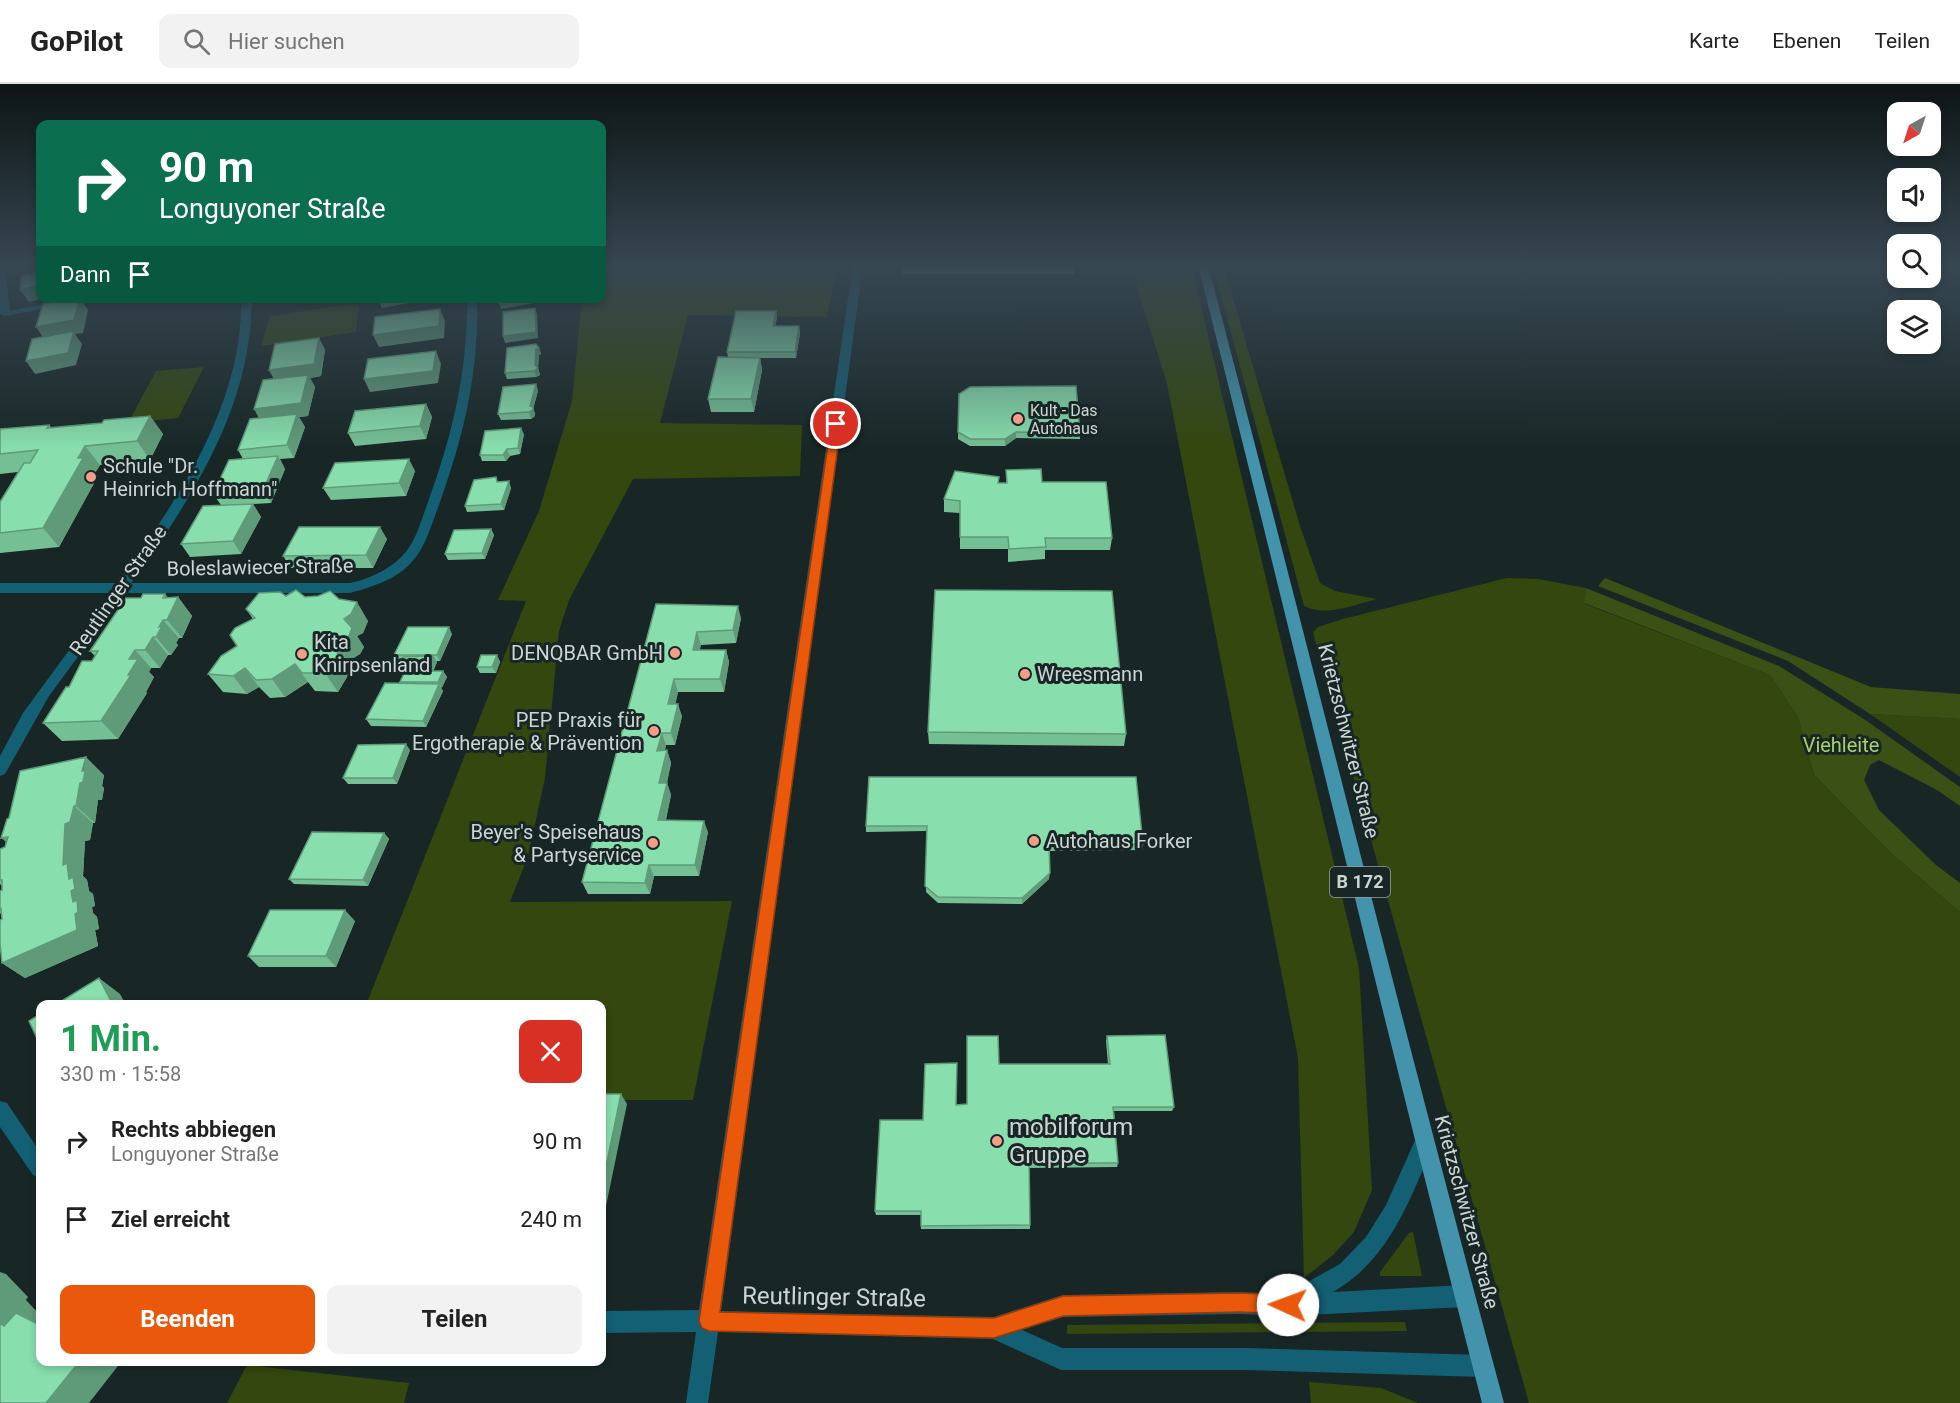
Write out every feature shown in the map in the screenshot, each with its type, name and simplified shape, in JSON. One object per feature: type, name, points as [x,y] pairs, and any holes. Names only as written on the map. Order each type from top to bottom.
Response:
[{"type":"main road","name":"Krietzschwitzer Straße","points":[[1219,327],[1298,633],[1424,1143],[1493,1403]]},
{"type":"street","name":"Reutlinger Straße","points":[[0,770],[33,709],[121,588],[182,497],[224,414],[239,362],[246,327]]},
{"type":"street","name":"Boleslawiecer Straße","points":[[0,588],[350,588],[367,584],[398,568],[411,557],[418,543],[453,451],[467,397],[473,350],[473,327]]},
{"type":"street","points":[[697,1403],[849,327]]},
{"type":"street","points":[[0,1110],[36,1162]]},
{"type":"street","points":[[1288,1305],[1347,1271],[1372,1245],[1392,1213],[1424,1143]]},
{"type":"street","name":"Reutlinger Straße","points":[[606,1322],[709,1321],[994,1328],[1063,1306],[1239,1303],[1288,1305],[1464,1296]]},
{"type":"street","name":"Reutlinger Straße","points":[[994,1328],[1061,1359],[1245,1359],[1484,1366]]},
{"type":"green space","points":[[267,327],[357,327],[356,332],[261,346]]},
{"type":"green space","points":[[579,327],[685,327],[660,423],[802,425],[800,476],[633,479],[569,600],[559,631],[545,778],[528,856],[510,902],[732,901],[693,1100],[606,1100],[606,1000],[368,1000],[526,601],[498,600],[539,511],[572,401]]},
{"type":"green space","points":[[1149,327],[1206,327],[1359,968],[1372,1190],[1354,1232],[1333,1255],[1304,1278],[1298,1058],[1167,384]]},
{"type":"green space","points":[[1229,327],[1241,327],[1300,526],[1320,583],[1335,591],[1377,599],[1331,610],[1304,606]]},
{"type":"green space","points":[[204,367],[178,418],[128,423],[156,371]]},
{"type":"green space","points":[[1507,578],[1538,579],[1586,588],[1585,604],[1770,675],[1798,717],[1814,775],[1893,855],[1960,912],[1960,1403],[1529,1403],[1313,633],[1318,627],[1343,619]]},
{"type":"green space","name":"Viehleite","points":[[1605,578],[1871,687],[1960,694],[1960,719],[1870,714],[1788,661],[1598,586]]},
{"type":"green space","name":"Viehleite","points":[[1586,588],[1779,666],[1864,719],[1960,787],[1960,806],[1937,790],[1879,760],[1870,765],[1864,780],[1879,810],[1936,865],[1960,883],[1960,912],[1893,855],[1814,775],[1798,717],[1770,675],[1584,603]]},
{"type":"green space","points":[[1870,714],[1960,719],[1960,777]]},
{"type":"green space","points":[[1413,1232],[1422,1276],[1380,1276],[1380,1272],[1409,1233]]},
{"type":"green space","points":[[1405,1322],[1407,1331],[1067,1334],[1067,1325]]},
{"type":"green space","points":[[246,1366],[409,1383],[404,1403],[227,1403]]},
{"type":"green space","points":[[1309,1382],[1381,1388],[1418,1403],[1311,1403]]},
{"type":"building","points":[[374,327],[435,327],[373,335]]},
{"type":"building","points":[[503,327],[536,327],[536,332],[503,336]]},
{"type":"building","points":[[733,327],[799,327],[795,352],[727,352]]},
{"type":"building","points":[[74,331],[68,353],[26,361],[32,339]]},
{"type":"building","points":[[319,338],[314,364],[269,370],[275,344]]},
{"type":"building","points":[[536,344],[539,348],[536,349],[535,365],[538,368],[534,371],[505,373],[507,348]]},
{"type":"building","points":[[436,351],[433,371],[364,379],[368,359]]},
{"type":"building","points":[[718,357],[760,358],[751,399],[708,399]]},
{"type":"building","points":[[308,375],[301,403],[254,409],[263,380]]},
{"type":"building","points":[[536,384],[530,406],[533,410],[498,414],[503,387]]},
{"type":"building","name":"Kult - Das Autohaus","points":[[1076,386],[1080,433],[1016,432],[1005,439],[970,439],[958,432],[959,394],[970,387]]},
{"type":"building","points":[[426,404],[420,426],[348,433],[355,411]]},
{"type":"building","points":[[297,414],[287,445],[238,450],[250,419]]},
{"type":"building","points":[[150,416],[137,441],[85,446],[78,458],[83,458],[43,528],[0,533],[0,502],[24,463],[30,463],[38,450],[0,454],[0,429],[49,425],[47,428]]},
{"type":"building","points":[[521,428],[518,448],[507,449],[503,455],[480,455],[485,431]]},
{"type":"building","points":[[278,456],[263,490],[213,494],[229,460]]},
{"type":"building","points":[[409,459],[399,483],[323,488],[335,463]]},
{"type":"building","points":[[1041,469],[1042,482],[1106,482],[1112,538],[1045,538],[1046,547],[1009,549],[1008,537],[960,537],[960,501],[944,499],[955,471],[999,477],[998,483],[1007,483],[1006,470]]},
{"type":"building","points":[[496,477],[497,482],[509,481],[501,504],[465,506],[474,480]]},
{"type":"building","points":[[253,504],[233,541],[181,544],[203,506]]},
{"type":"building","points":[[299,527],[380,527],[366,555],[283,556]]},
{"type":"building","points":[[491,529],[482,553],[445,554],[454,530]]},
{"type":"building","name":"Kita Knirpsenland","points":[[296,590],[305,597],[318,596],[330,591],[339,599],[357,602],[351,614],[344,619],[352,628],[349,636],[333,645],[338,654],[325,673],[302,673],[295,664],[272,679],[256,680],[245,668],[233,676],[208,674],[221,656],[237,646],[230,635],[235,628],[255,618],[246,609],[259,593],[280,592],[286,596]]},
{"type":"building","name":"Wreesmann","points":[[935,590],[1112,591],[1126,734],[928,732]]},
{"type":"building","points":[[143,594],[165,594],[163,598],[178,597],[167,620],[163,620],[159,627],[162,626],[156,637],[153,637],[145,650],[135,650],[129,659],[138,659],[128,675],[131,675],[101,721],[43,723],[66,687],[69,687],[82,661],[92,661],[98,651],[90,651],[126,598],[141,598]]},
{"type":"building","points":[[656,604],[738,606],[733,630],[697,632],[693,650],[726,650],[720,679],[674,679],[668,704],[678,704],[671,733],[662,733],[657,751],[667,750],[659,783],[667,783],[658,820],[704,821],[695,865],[649,865],[645,883],[582,882]]},
{"type":"building","points":[[408,627],[449,627],[437,655],[394,655]]},
{"type":"building","points":[[481,655],[497,655],[492,667],[477,667]]},
{"type":"building","points":[[433,656],[428,668],[398,669],[403,657]]},
{"type":"building","points":[[405,671],[443,671],[438,682],[400,682]]},
{"type":"building","points":[[385,683],[439,684],[423,721],[366,719]]},
{"type":"building","points":[[406,744],[393,778],[343,778],[358,745]]},
{"type":"building","points":[[86,757],[82,771],[85,771],[83,782],[80,783],[76,806],[74,806],[70,822],[65,824],[63,865],[67,863],[69,879],[73,877],[75,889],[71,891],[73,902],[77,900],[78,912],[75,914],[77,930],[2,963],[0,849],[5,847],[8,837],[1,838],[9,818],[20,771]]},
{"type":"building","name":"Autohaus Forker","points":[[869,777],[1136,777],[1143,844],[1049,845],[1050,873],[1022,898],[938,897],[925,886],[927,826],[866,826]]},
{"type":"building","points":[[312,832],[384,833],[363,880],[289,879]]},
{"type":"building","points":[[270,910],[345,910],[326,956],[248,956]]},
{"type":"building","points":[[99,978],[110,1000],[63,1000]]},
{"type":"building","points":[[36,1017],[36,1036],[29,1021]]},
{"type":"building","name":"mobilforum Gruppe","points":[[1165,1035],[1174,1107],[1113,1107],[1118,1163],[1029,1163],[1030,1225],[921,1226],[921,1211],[875,1211],[880,1120],[923,1120],[925,1064],[957,1063],[956,1105],[967,1104],[967,1036],[998,1036],[999,1064],[1110,1064],[1107,1036]]},
{"type":"building","points":[[606,1094],[621,1094],[606,1167]]},
{"type":"building","points":[[16,1313],[36,1323],[36,1366],[76,1366],[46,1403],[0,1403],[0,1323],[4,1326]]},
{"type":"place","name":"Kult - Das Autohaus","points":[[1018,419]]},
{"type":"place","name":"Schule \"Dr. Heinrich Hoffmann\"","points":[[91,477]]},
{"type":"place","name":"DENQBAR GmbH","points":[[675,653]]},
{"type":"place","name":"Kita Knirpsenland","points":[[302,654]]},
{"type":"place","name":"Wreesmann","points":[[1025,674]]},
{"type":"place","name":"PEP Praxis für Ergotherapie & Prävention","points":[[654,731]]},
{"type":"place","name":"Autohaus Forker","points":[[1034,841]]},
{"type":"place","name":"Beyer's Speisehaus & Partyservice","points":[[653,843]]},
{"type":"place","name":"mobilforum Gruppe","points":[[997,1141]]},
{"type":"route","points":[[836,424],[709,1321],[994,1328],[1063,1306],[1239,1303],[1288,1305]]}]
